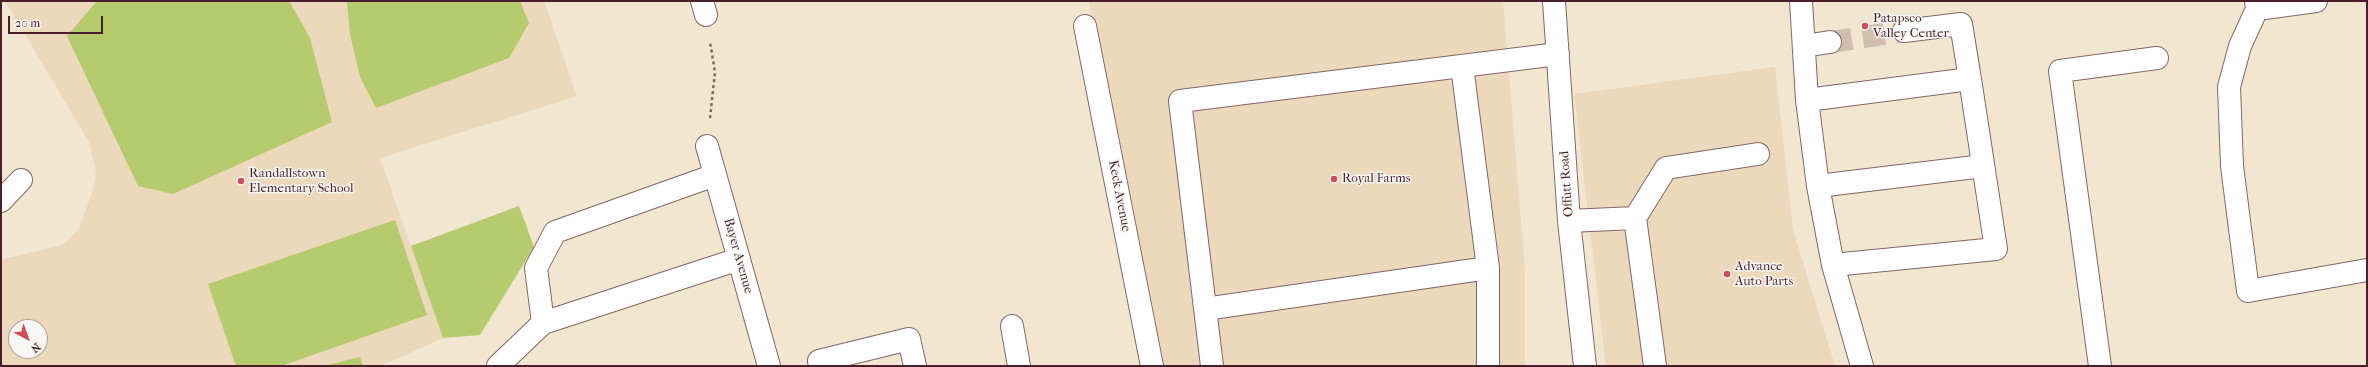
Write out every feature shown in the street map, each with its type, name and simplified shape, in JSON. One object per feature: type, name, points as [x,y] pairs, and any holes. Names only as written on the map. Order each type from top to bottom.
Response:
[{"type":"street","name":"Offutt Road","points":[[1554,1],[1569,221],[1584,366]]},
{"type":"street","points":[[1801,1],[1807,100],[1818,186],[1833,265],[1862,366]]},
{"type":"street","points":[[2316,1],[2256,5],[2240,46],[2229,87],[2232,166],[2248,291],[2367,270]]},
{"type":"street","points":[[1833,265],[1996,249],[1961,24],[1904,31]]},
{"type":"street","name":"Keck Avenue","points":[[1085,26],[1152,366]]},
{"type":"street","points":[[1804,46],[1830,42]]},
{"type":"street","points":[[1212,366],[1180,101],[1558,54]]},
{"type":"street","points":[[2100,366],[2060,71],[2157,58]]},
{"type":"street","points":[[1462,66],[1488,268],[1488,366]]},
{"type":"street","points":[[1807,100],[1970,79]]},
{"type":"street","name":"Bayer Avenue","points":[[707,146],[769,366]]},
{"type":"street","points":[[1655,366],[1634,218],[1666,168],[1758,154]]},
{"type":"street","points":[[1818,186],[1983,166]]},
{"type":"street","points":[[543,323],[536,268],[555,232],[715,176]]},
{"type":"street","points":[[1,201],[11,183]]},
{"type":"street","points":[[1569,221],[1634,218]]},
{"type":"street","points":[[498,366],[543,323],[739,259]]},
{"type":"street","points":[[1205,309],[1488,268]]},
{"type":"street","points":[[1012,326],[1020,366]]},
{"type":"street","points":[[820,366],[819,361],[910,339],[915,366]]},
{"type":"path","points":[[704,8],[715,72],[707,146]]},
{"type":"shaded area","name":"Randallstown Elementary School","points":[[5,1],[544,1],[577,96],[380,158],[443,338],[381,366],[1,366],[1,260],[62,245],[78,230],[93,190],[96,172],[89,142]]},
{"type":"shaded area","points":[[1089,1],[1503,1],[1525,270],[1525,366],[1160,366]]},
{"type":"shaded area","points":[[1775,67],[1793,230],[1835,366],[1606,366],[1574,94]]},
{"type":"green space","points":[[97,1],[289,1],[310,38],[332,122],[173,194],[138,186],[67,36]]},
{"type":"green space","points":[[347,1],[520,1],[529,23],[509,58],[376,108],[360,77],[350,34]]},
{"type":"green space","points":[[519,206],[534,247],[480,335],[443,338],[411,246]]},
{"type":"green space","points":[[395,220],[427,315],[281,366],[236,366],[208,284]]},
{"type":"green space","points":[[360,357],[363,366],[324,366]]},
{"type":"tunnel","points":[[1830,42],[1904,31]]},
{"type":"place","name":"Patapsco Valley Center","points":[[1865,26]]},
{"type":"place","name":"Royal Farms","points":[[1334,179]]},
{"type":"place","name":"Randallstown Elementary School","points":[[241,181]]},
{"type":"place","name":"Advance Auto Parts","points":[[1727,274]]}]
